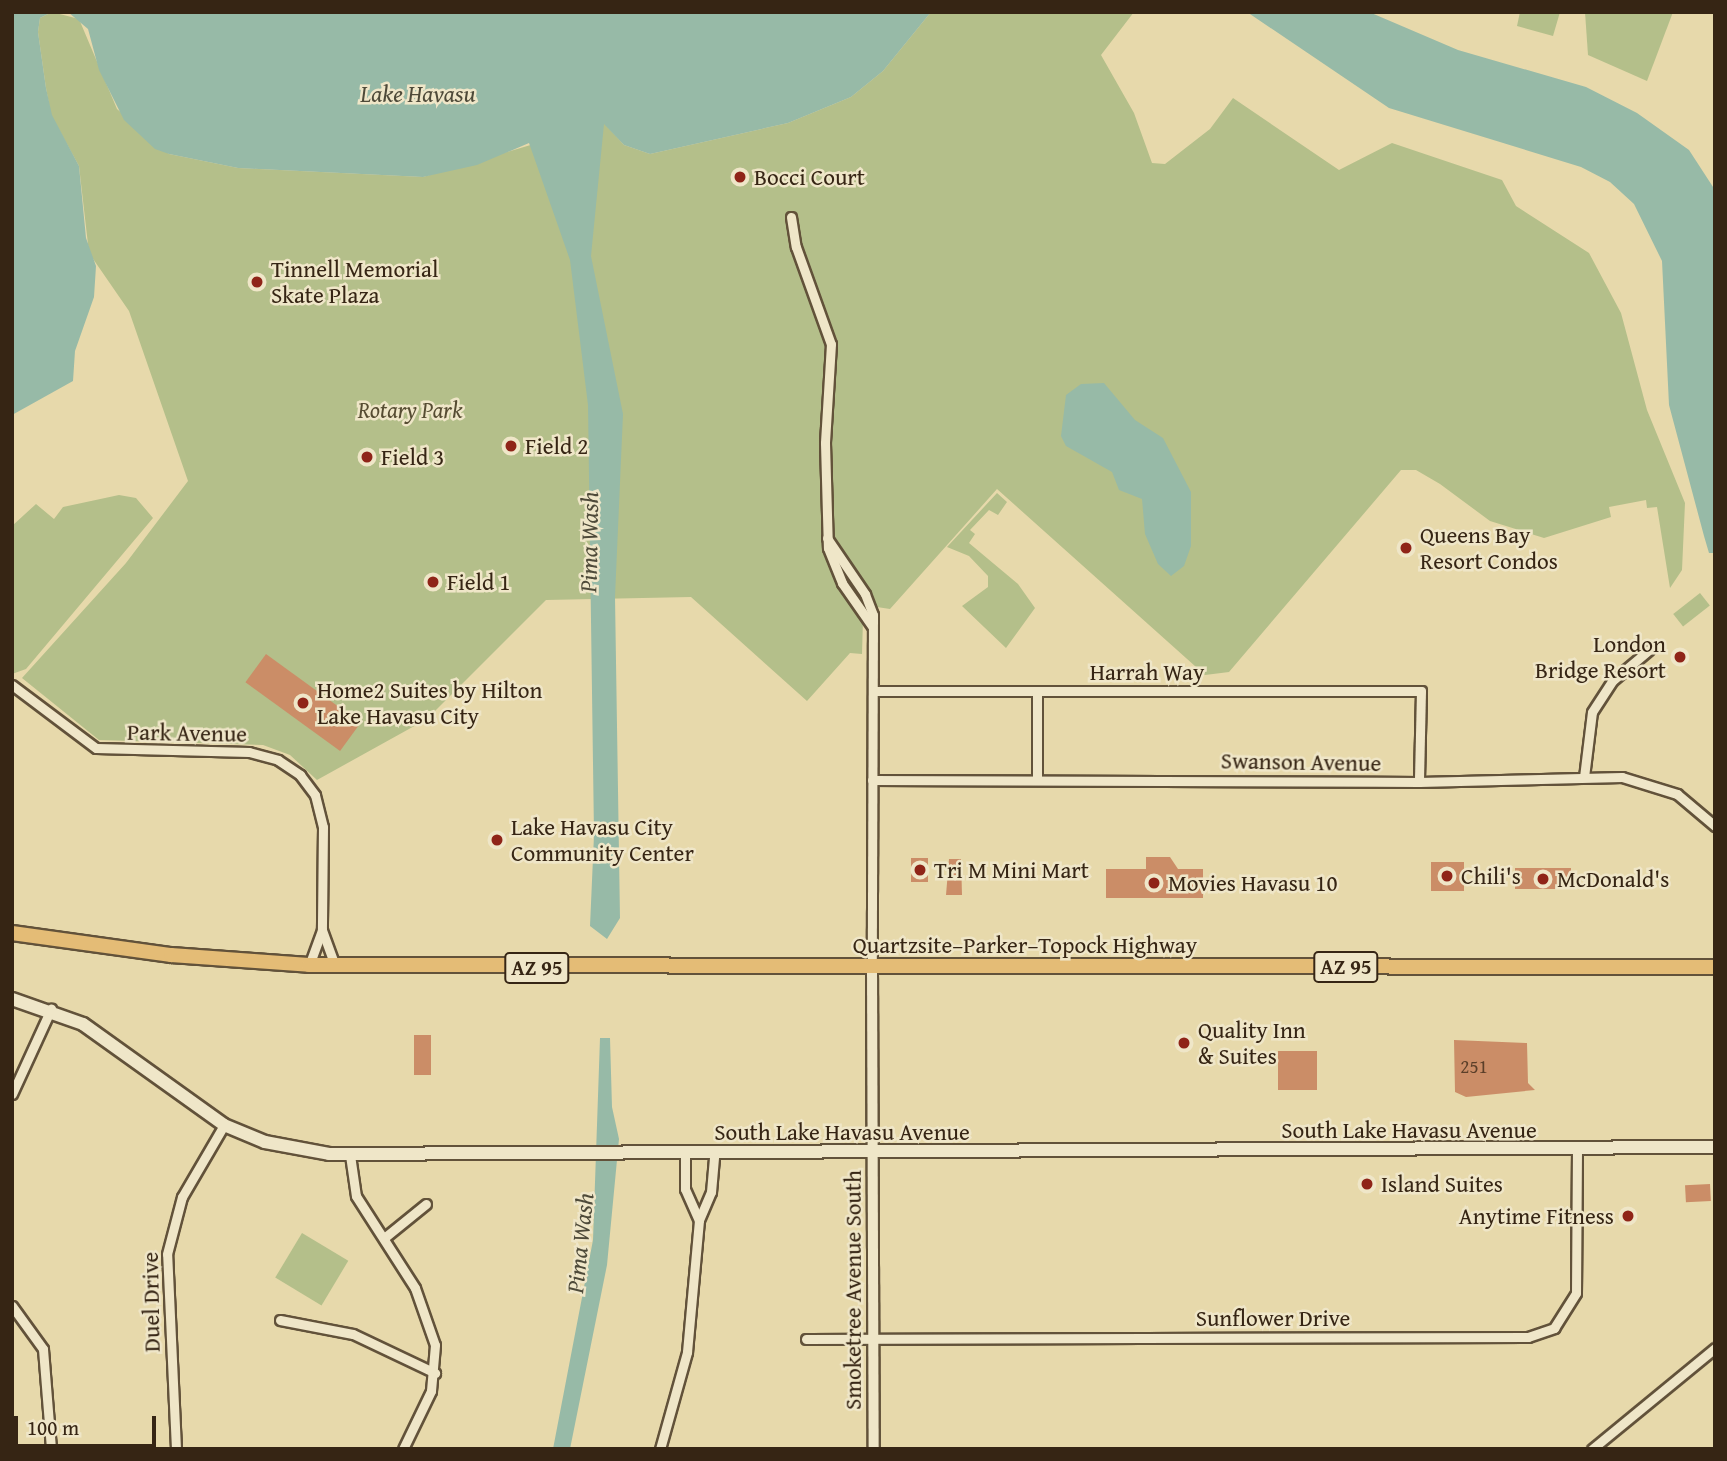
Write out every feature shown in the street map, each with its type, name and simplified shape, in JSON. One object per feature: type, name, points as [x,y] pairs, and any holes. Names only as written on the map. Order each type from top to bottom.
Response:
[{"type":"highway","name":"AZ 95","points":[[12,933],[171,955],[335,966]]},
{"type":"highway","name":"Quartzsite–Parker–Topock Highway","points":[[335,966],[1715,967]]},
{"type":"main road","name":"South Lake Havasu Avenue","points":[[12,999],[51,1009],[100,1034],[224,1125],[286,1148],[350,1155],[1577,1150],[1715,1147]]},
{"type":"street","points":[[791,217],[796,247],[830,334],[827,538],[842,583],[873,627]]},
{"type":"street","name":"Smoketree Avenue South","points":[[827,538],[865,594],[873,627],[874,1449]]},
{"type":"street","points":[[1584,777],[1592,712],[1612,681],[1649,650]]},
{"type":"street","name":"Park Avenue","points":[[12,685],[96,748],[249,752],[296,771],[315,795],[323,820],[322,930],[309,965]]},
{"type":"street","name":"Harrah Way","points":[[874,691],[1421,691],[1419,782]]},
{"type":"street","points":[[1037,691],[1037,779]]},
{"type":"street","name":"Swanson Avenue","points":[[872,780],[1419,782],[1584,777],[1656,784],[1687,800],[1715,826]]},
{"type":"street","name":"Park Avenue","points":[[322,930],[335,966]]},
{"type":"street","points":[[12,1094],[51,1009]]},
{"type":"street","name":"Duel Drive","points":[[176,1449],[168,1247],[182,1197],[224,1125]]},
{"type":"street","name":"Sunflower Drive","points":[[806,1339],[1528,1338],[1554,1328],[1576,1293],[1577,1150]]},
{"type":"street","points":[[685,1154],[685,1193],[699,1220]]},
{"type":"street","points":[[660,1449],[687,1352],[699,1220],[710,1192],[713,1154]]},
{"type":"street","points":[[350,1155],[356,1196],[422,1304],[435,1345],[435,1373],[403,1449]]},
{"type":"street","points":[[384,1238],[426,1205]]},
{"type":"street","points":[[12,1307],[43,1349],[51,1449]]},
{"type":"street","points":[[280,1320],[353,1334],[435,1373]]},
{"type":"street","points":[[1592,1449],[1715,1348]]},
{"type":"green space","name":"Rotary Park","points":[[52,12],[79,19],[117,109],[169,154],[238,168],[423,177],[604,123],[624,145],[650,154],[788,123],[851,97],[883,71],[931,12],[1134,12],[1101,55],[1134,113],[1152,163],[1165,164],[1210,129],[1233,98],[1339,170],[1392,143],[1502,180],[1516,206],[1589,253],[1621,313],[1647,410],[1685,503],[1682,570],[1670,588],[1657,507],[1647,508],[1646,500],[1609,507],[1611,517],[1544,538],[1490,521],[1416,470],[1401,470],[1229,672],[1205,675],[997,489],[890,609],[877,607],[831,531],[828,443],[835,344],[801,253],[827,344],[821,443],[825,549],[839,584],[863,619],[862,654],[850,653],[807,701],[691,597],[546,600],[427,719],[317,780],[290,755],[263,745],[99,740],[22,678],[126,563],[188,481],[129,311],[89,253],[79,166],[51,115],[46,88],[38,32],[40,18]]},
{"type":"green space","points":[[1520,12],[1560,12],[1553,36],[1517,26]]},
{"type":"green space","points":[[1585,12],[1673,12],[1647,81],[1588,55]]},
{"type":"green space","points":[[997,493],[1007,502],[998,515],[989,510],[970,530],[975,534],[969,543],[1018,584],[1035,608],[1006,648],[962,606],[988,587],[988,576],[969,556],[947,547]]},
{"type":"green space","points":[[119,495],[136,498],[153,518],[26,669],[12,674],[12,526],[36,504],[54,519],[63,507]]},
{"type":"green space","points":[[1700,593],[1710,606],[1683,627],[1673,614]]},
{"type":"green space","points":[[302,1233],[348,1261],[322,1305],[275,1278]]},
{"type":"water","points":[[12,12],[52,12],[40,18],[38,32],[46,88],[52,115],[79,166],[86,238],[96,266],[94,297],[75,351],[73,381],[12,415]]},
{"type":"water","name":"Lake Havasu","points":[[68,12],[931,12],[883,71],[851,97],[788,123],[650,154],[624,145],[604,124],[591,256],[623,414],[615,597],[620,918],[607,939],[590,926],[594,835],[588,405],[570,260],[529,143],[477,165],[423,177],[238,168],[169,154],[155,149],[124,120],[99,70],[88,29]]},
{"type":"water","points":[[1247,12],[1369,12],[1458,50],[1586,87],[1637,113],[1689,150],[1715,190],[1715,553],[1709,553],[1669,405],[1662,261],[1634,204],[1610,182],[1581,167],[1389,108]]},
{"type":"water","points":[[1104,383],[1135,420],[1163,438],[1191,492],[1191,546],[1184,566],[1171,576],[1158,564],[1145,534],[1142,499],[1119,490],[1112,472],[1066,446],[1061,436],[1066,395],[1081,384]]},
{"type":"water","points":[[600,1038],[610,1038],[612,1107],[619,1139],[607,1265],[570,1449],[553,1449],[593,1240]]},
{"type":"building","name":"Home2 Suites by Hilton Lake Havasu City","points":[[266,654],[361,723],[340,751],[245,682]]},
{"type":"building","name":"Movies Havasu 10","points":[[1146,857],[1170,857],[1178,869],[1203,869],[1203,898],[1106,898],[1106,869],[1146,869]]},
{"type":"building","name":"Tri M Mini Mart","points":[[911,858],[928,858],[928,882],[911,882]]},
{"type":"building","points":[[949,859],[961,859],[962,895],[946,895]]},
{"type":"building","name":"Chili's","points":[[1431,862],[1464,862],[1464,891],[1431,891]]},
{"type":"building","name":"McDonald's","points":[[1515,868],[1571,868],[1571,889],[1515,889]]},
{"type":"building","points":[[414,1035],[431,1035],[431,1075],[414,1075]]},
{"type":"building","points":[[1454,1040],[1527,1043],[1528,1083],[1535,1090],[1466,1097],[1455,1092]]},
{"type":"building","points":[[1278,1051],[1317,1051],[1317,1090],[1278,1090]]},
{"type":"building","points":[[1710,1184],[1711,1201],[1686,1202],[1685,1185]]},
{"type":"place","name":"Bocci Court","points":[[740,177]]},
{"type":"place","name":"Tinnell Memorial Skate Plaza","points":[[257,282]]},
{"type":"place","name":"Field 2","points":[[511,446]]},
{"type":"place","name":"Field 3","points":[[367,457]]},
{"type":"place","name":"Queens Bay Resort Condos","points":[[1406,548]]},
{"type":"place","name":"Field 1","points":[[433,582]]},
{"type":"place","name":"London Bridge Resort","points":[[1680,657]]},
{"type":"place","name":"Home2 Suites by Hilton Lake Havasu City","points":[[303,703]]},
{"type":"place","name":"Lake Havasu City Community Center","points":[[497,840]]},
{"type":"place","name":"Tri M Mini Mart","points":[[920,870]]},
{"type":"place","name":"Chili's","points":[[1447,876]]},
{"type":"place","name":"McDonald's","points":[[1543,879]]},
{"type":"place","name":"Movies Havasu 10","points":[[1154,883]]},
{"type":"place","name":"Quality Inn & Suites","points":[[1184,1043]]},
{"type":"place","name":"Island Suites","points":[[1367,1184]]},
{"type":"place","name":"Anytime Fitness","points":[[1628,1216]]},
{"type":"water label","name":"Pima Wash","points":[[589,542]]},
{"type":"water label","name":"Pima Wash","points":[[580,1243]]}]
